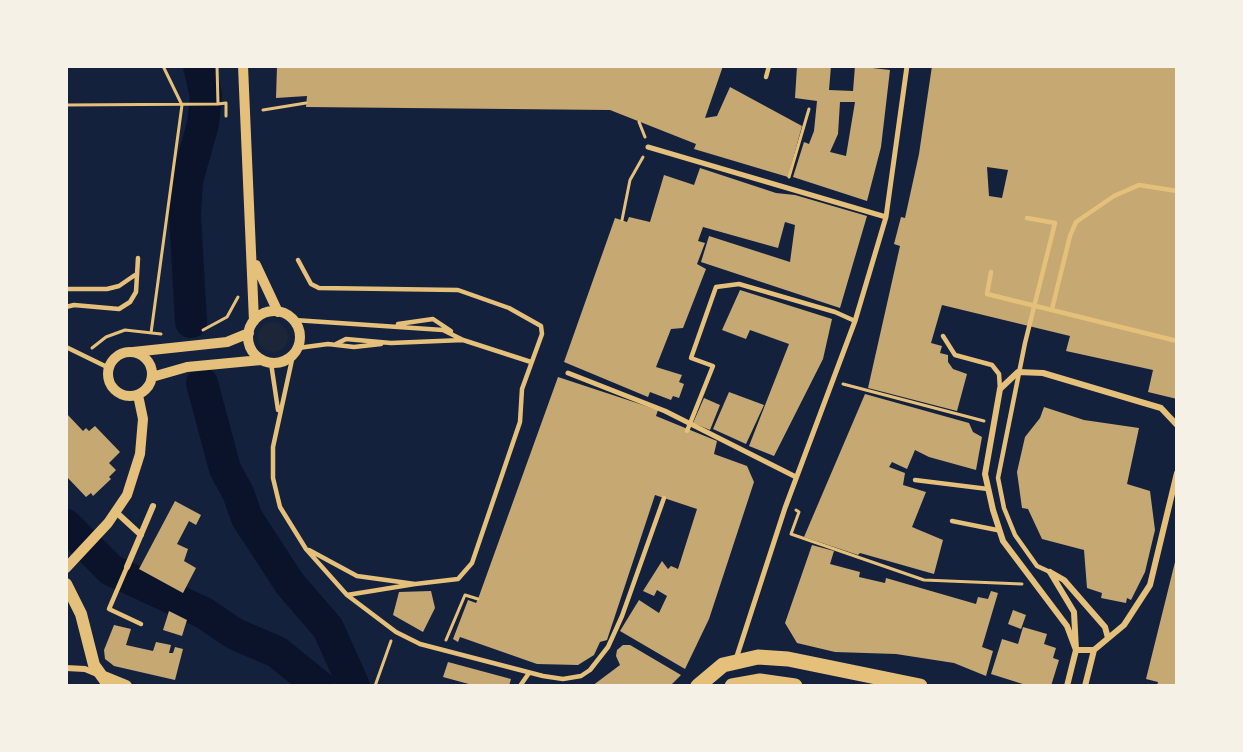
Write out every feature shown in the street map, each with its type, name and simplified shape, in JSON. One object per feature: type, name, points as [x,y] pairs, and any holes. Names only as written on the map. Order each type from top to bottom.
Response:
[{"type":"main road","points":[[66,584],[81,614],[90,654],[106,681],[126,686]]},
{"type":"main road","points":[[698,686],[714,671],[736,661],[758,657],[788,659],[920,686]]},
{"type":"main road","points":[[736,685],[760,681],[795,686]]},
{"type":"street","points":[[243,66],[254,321],[249,333],[250,346],[266,361]]},
{"type":"street","points":[[736,661],[785,508],[855,321],[886,217],[907,66]]},
{"type":"street","points":[[648,147],[886,217]]},
{"type":"street","points":[[252,256],[279,312]]},
{"type":"street","points":[[152,377],[187,368],[266,361],[280,362],[296,351],[300,333],[294,320],[279,312],[269,312],[254,321]]},
{"type":"street","points":[[133,352],[145,358],[152,370],[152,377],[145,391],[130,396],[115,390],[110,384],[109,368],[118,356],[133,352],[227,342],[249,333]]},
{"type":"street","points":[[1076,650],[1067,626],[1037,584],[1020,566],[997,530],[985,474],[1000,389],[1018,372],[1044,373],[1161,408],[1177,425]]},
{"type":"street","points":[[568,373],[665,411],[689,429],[796,477]]},
{"type":"street","points":[[67,566],[116,512],[134,477],[140,454],[143,419],[138,395]]},
{"type":"street","points":[[1085,686],[1094,650],[1124,625],[1150,585],[1177,473]]},
{"type":"street","points":[[127,567],[153,506]]},
{"type":"street","points":[[116,512],[141,535]]},
{"type":"street","points":[[1050,572],[1064,580],[1105,627],[1108,638]]},
{"type":"street","points":[[1050,572],[1074,612],[1076,650],[1067,686]]},
{"type":"street","points":[[1076,650],[1094,650]]},
{"type":"street","points":[[66,668],[85,669],[106,681]]},
{"type":"lane","points":[[766,77],[769,66]]},
{"type":"lane","points":[[1052,309],[1064,256],[1076,222],[1114,196],[1139,185],[1177,191]]},
{"type":"lane","points":[[1027,218],[1055,223],[1025,343],[998,478],[1008,520],[1015,535],[1038,566],[1050,572]]},
{"type":"lane","points":[[66,308],[74,305],[119,309],[130,302],[136,292],[135,275],[138,258]]},
{"type":"lane","points":[[298,260],[311,284],[319,288],[458,290],[509,309],[541,326],[542,334],[522,389],[520,422],[472,563],[458,579],[346,595]]},
{"type":"lane","points":[[991,272],[987,294],[1035,304],[1177,341]]},
{"type":"lane","points":[[66,289],[107,289],[119,286],[135,275]]},
{"type":"lane","points":[[689,429],[713,366],[691,358],[716,287],[739,284],[835,312],[855,321]]},
{"type":"lane","points":[[390,326],[433,319],[463,340],[531,362]]},
{"type":"lane","points":[[294,320],[432,328],[453,333]]},
{"type":"lane","points":[[943,336],[955,355],[992,365],[999,374],[1000,389]]},
{"type":"lane","points":[[463,340],[391,343],[355,339],[296,351],[279,416],[272,456],[275,494],[287,520],[306,549],[346,595],[396,632],[442,652],[563,679],[581,676],[590,670],[608,647],[664,498]]},
{"type":"lane","points":[[66,347],[109,368]]},
{"type":"lane","points":[[266,361],[279,416]]},
{"type":"lane","points":[[915,480],[988,489]]},
{"type":"lane","points":[[952,521],[997,530]]},
{"type":"lane","points":[[306,549],[357,576],[415,584]]},
{"type":"lane","points":[[127,567],[109,609],[141,624]]},
{"type":"lane","points":[[736,661],[736,685]]},
{"type":"lane","points":[[520,686],[529,673]]},
{"type":"path","points":[[151,333],[182,105],[163,66]]},
{"type":"path","points":[[217,66],[218,104]]},
{"type":"path","points":[[66,105],[226,103],[226,116]]},
{"type":"path","points":[[263,110],[306,103]]},
{"type":"path","points":[[786,187],[809,109]]},
{"type":"path","points":[[622,220],[630,180],[648,147],[639,122]]},
{"type":"path","points":[[200,331],[217,325],[227,317],[240,292]]},
{"type":"path","points":[[83,356],[106,337],[125,330],[170,335]]},
{"type":"path","points":[[832,382],[993,423]]},
{"type":"path","points":[[785,508],[799,512],[791,534],[924,580],[1037,584]]},
{"type":"path","points":[[442,652],[465,595],[478,599]]},
{"type":"path","points":[[375,686],[390,640],[400,644]]},
{"type":"shaded area","points":[[273,322],[284,326],[288,337],[284,348],[273,352],[262,348],[258,337],[262,326]]},
{"type":"shaded area","points":[[300,579],[342,632],[362,686],[343,686],[312,621],[289,594]]},
{"type":"shaded area","points":[[261,636],[299,659],[331,686],[310,686],[274,656],[260,651]]},
{"type":"building","points":[[277,66],[723,66],[705,118],[717,116],[730,87],[802,126],[788,177],[694,149],[696,144],[610,110],[306,107],[307,96],[276,98]]},
{"type":"building","points":[[797,66],[831,66],[829,90],[853,91],[855,66],[890,70],[881,147],[867,201],[793,177],[804,142],[809,144],[814,131],[817,101],[795,98]],"holes":[[[840,102],[855,102],[846,156],[830,152],[838,134]]]},
{"type":"building","points":[[932,66],[1177,66],[1177,399],[1148,392],[1153,370],[1066,351],[1070,336],[942,305],[931,343],[942,346],[940,353],[948,355],[948,362],[953,369],[967,374],[957,411],[868,388],[900,246],[894,244],[901,217],[905,218],[919,154]],"holes":[[[987,167],[1008,170],[1002,198],[989,196]]]},
{"type":"building","points":[[700,168],[776,193],[795,195],[867,216],[840,308],[701,262],[709,236],[790,262],[795,225],[785,222],[778,248],[703,227],[698,241],[705,243],[697,264],[706,269],[683,328],[671,329],[656,367],[682,375],[679,382],[684,384],[679,398],[673,396],[671,400],[650,392],[648,397],[564,362],[615,218],[627,222],[629,217],[650,222],[664,175],[694,185]]},
{"type":"building","points":[[740,290],[832,319],[823,359],[774,456],[749,446],[789,344],[750,330],[746,339],[722,330]]},
{"type":"building","points":[[558,377],[658,410],[656,416],[717,441],[714,454],[747,466],[754,482],[709,619],[685,669],[620,631],[639,600],[659,613],[667,596],[657,590],[654,596],[643,591],[662,561],[668,569],[671,566],[678,569],[697,509],[655,495],[607,640],[600,642],[594,655],[578,665],[537,664],[460,637],[458,642],[453,639],[468,600],[476,603],[478,599]]},
{"type":"building","points":[[729,392],[764,405],[746,444],[713,429]]},
{"type":"building","points":[[865,394],[969,423],[973,432],[982,437],[976,470],[929,457],[915,450],[907,469],[892,462],[889,467],[905,473],[903,485],[926,492],[912,527],[943,540],[934,574],[860,553],[858,555],[804,537]]},
{"type":"building","points":[[704,398],[720,405],[710,430],[693,423]]},
{"type":"building","points":[[1044,407],[1084,420],[1139,428],[1127,484],[1150,491],[1155,530],[1145,572],[1131,600],[1127,598],[1126,603],[1101,598],[1102,593],[1087,588],[1084,550],[1042,539],[1028,509],[1022,508],[1017,472],[1025,437],[1040,418]]},
{"type":"building","points":[[66,413],[83,431],[86,428],[89,431],[95,426],[120,452],[109,463],[116,470],[109,477],[111,479],[93,496],[91,493],[86,497],[66,476]]},
{"type":"building","points":[[175,501],[201,515],[196,525],[189,521],[177,544],[188,549],[184,561],[196,568],[183,593],[139,569]]},
{"type":"building","points":[[812,545],[834,551],[830,564],[860,572],[859,577],[885,583],[886,578],[976,604],[978,597],[988,599],[991,591],[998,593],[982,647],[993,651],[986,676],[954,663],[896,654],[835,652],[797,643],[785,623]]},
{"type":"building","points":[[1176,558],[1177,686],[1157,686],[1158,682],[1146,679]]},
{"type":"building","points":[[431,591],[435,608],[423,632],[393,615],[399,592]]},
{"type":"building","points":[[1013,610],[1026,615],[1021,629],[1008,624]]},
{"type":"building","points":[[169,611],[187,620],[182,636],[163,630]]},
{"type":"building","points":[[114,625],[131,629],[126,645],[153,651],[156,642],[171,645],[169,653],[173,653],[175,647],[183,649],[175,680],[114,666],[105,659],[104,650]]},
{"type":"building","points":[[1023,627],[1047,634],[1044,644],[1056,648],[1053,658],[1059,660],[1051,686],[1029,686],[991,674],[1002,639],[1018,644]]},
{"type":"building","points":[[623,645],[630,645],[681,675],[670,686],[592,686],[620,665],[616,656],[617,650]]},
{"type":"building","points":[[448,662],[511,679],[509,686],[476,686],[443,677]]},
{"type":"waterway","points":[[191,322],[185,215],[187,181],[203,124],[206,96],[199,66]]},
{"type":"waterway","points":[[202,383],[225,469],[238,493],[247,518],[290,584],[328,628],[354,686]]},
{"type":"waterway","points":[[66,525],[111,570],[204,613],[235,634],[277,652],[319,686]]}]
